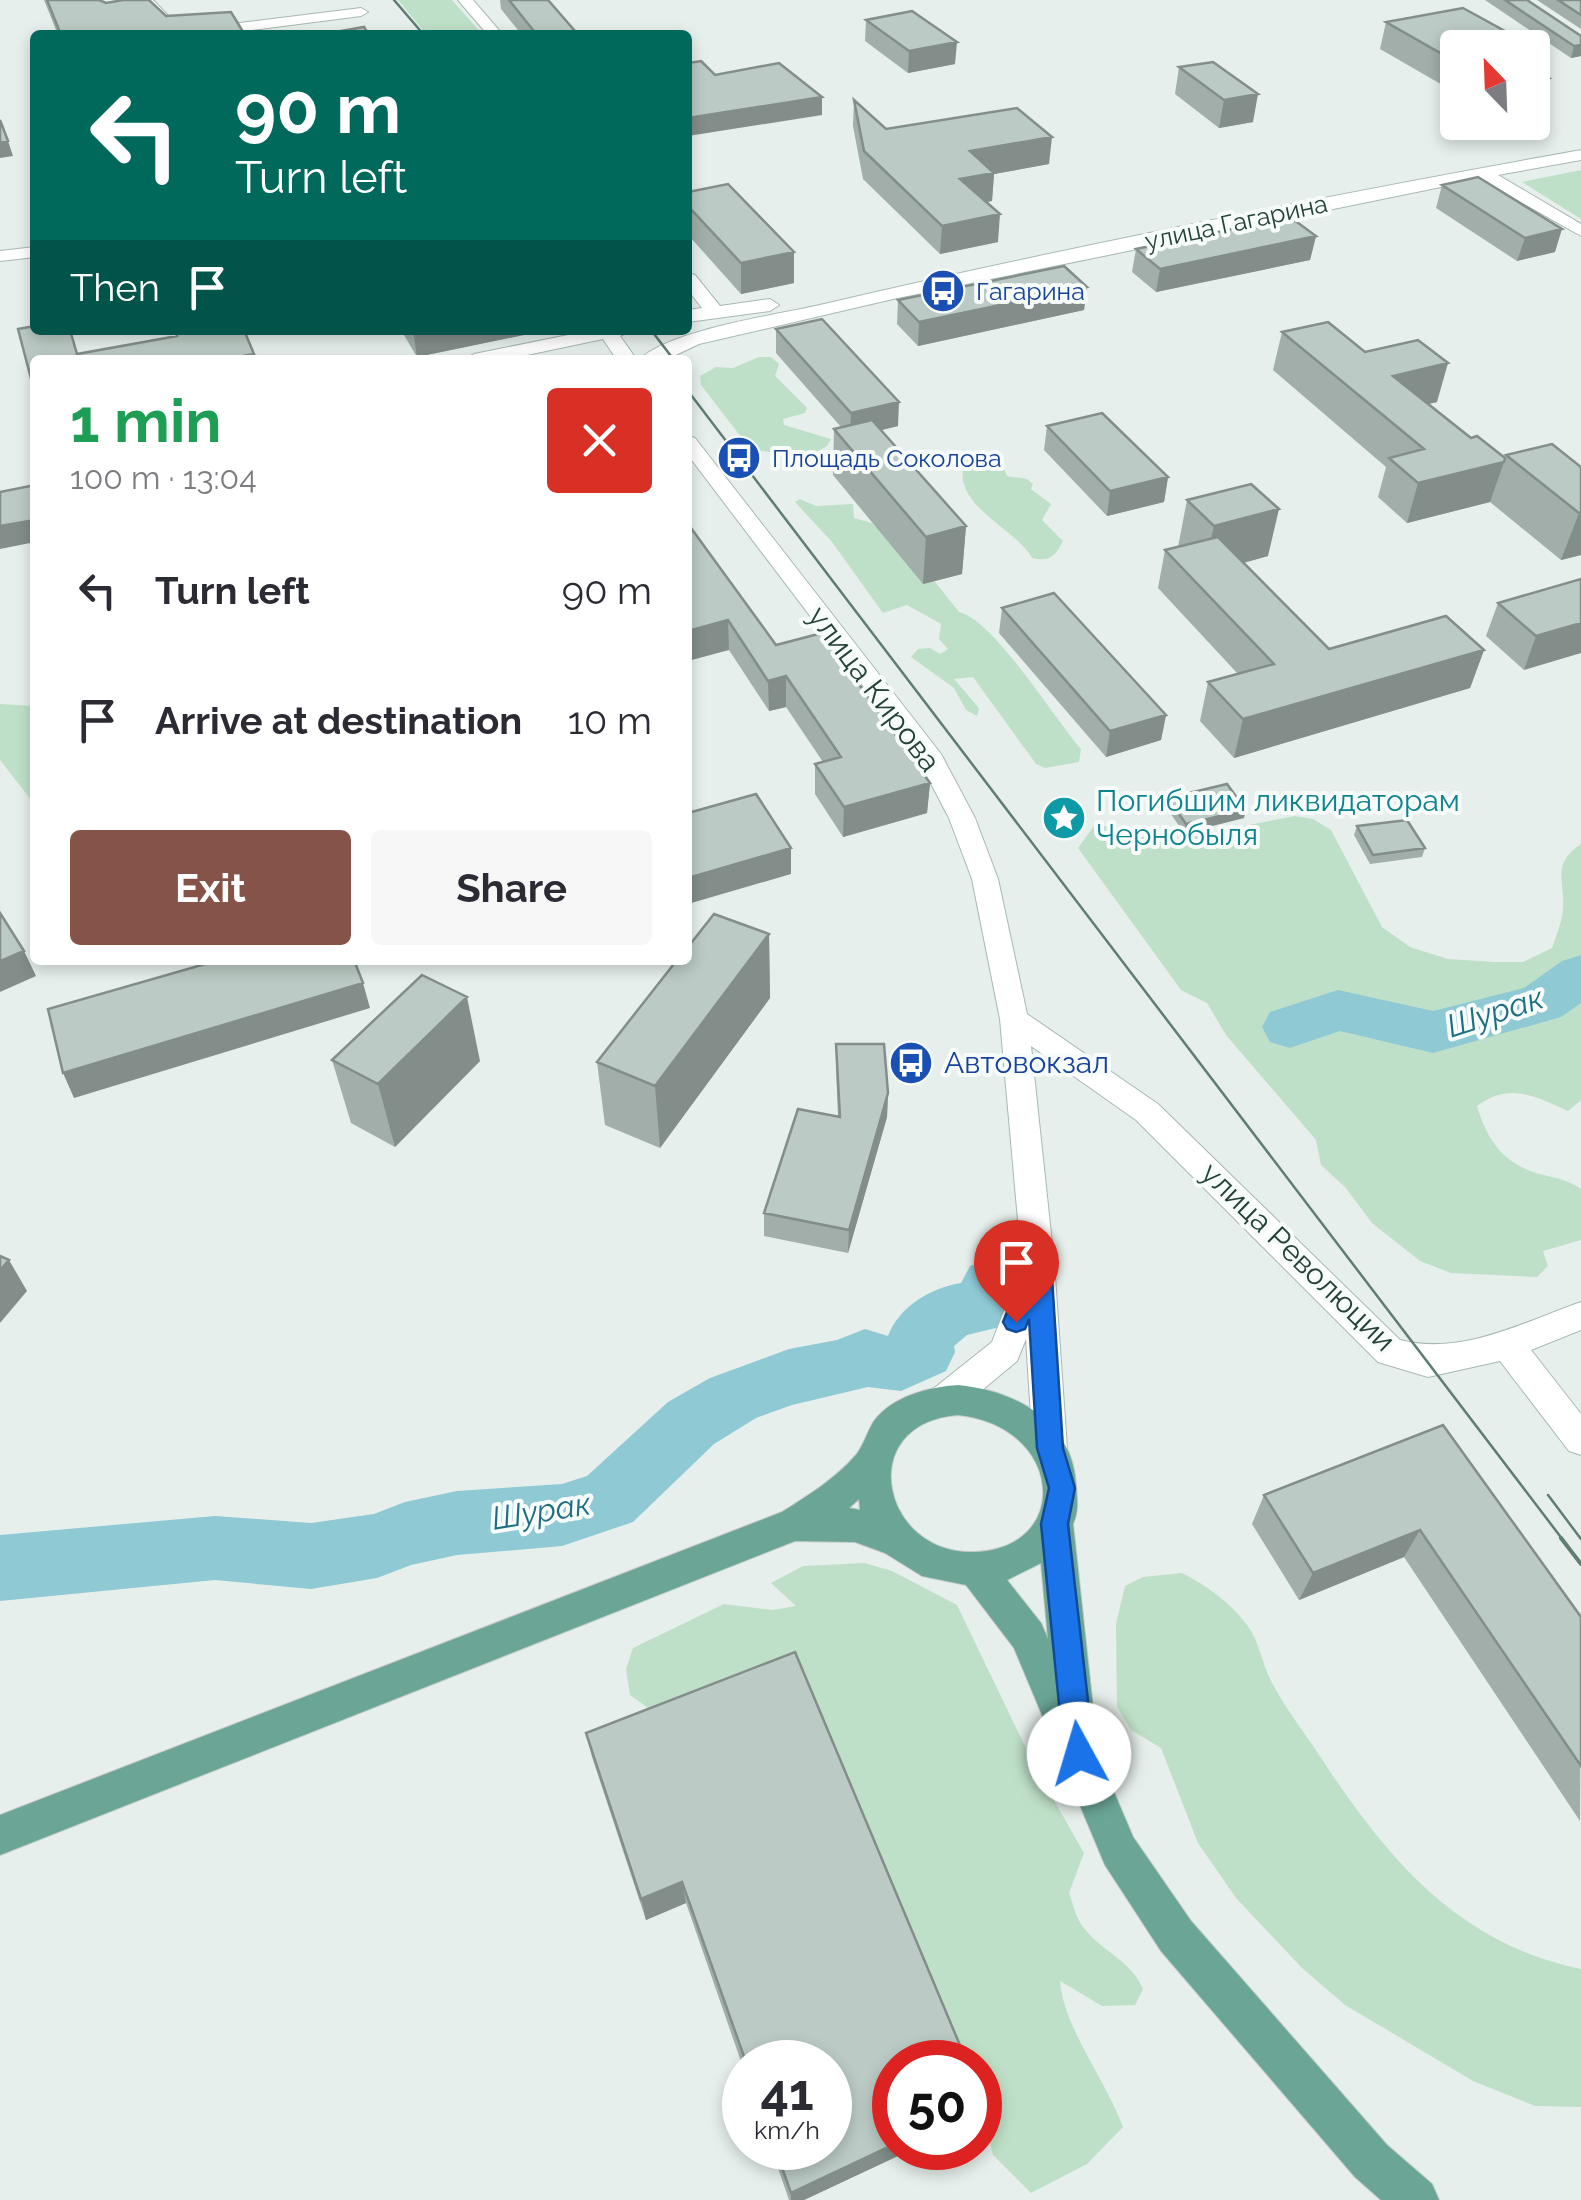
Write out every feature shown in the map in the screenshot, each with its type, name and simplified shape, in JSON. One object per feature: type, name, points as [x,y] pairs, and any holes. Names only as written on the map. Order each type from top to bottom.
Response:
[{"type":"main road","points":[[0,1836],[795,1524],[842,1493],[872,1461],[886,1432],[902,1416],[945,1400],[980,1400],[1006,1409],[1036,1430],[1050,1448],[1062,1488],[1055,1524],[1079,1754]]},
{"type":"main road","points":[[872,1461],[870,1490],[876,1512],[894,1539]]},
{"type":"main road","points":[[795,1524],[855,1525],[894,1539],[934,1565],[978,1572],[1016,1562],[1039,1546],[1055,1524]]},
{"type":"main road","points":[[978,1572],[1028,1636],[1119,1851],[1176,1936],[1372,2161],[1416,2200]]},
{"type":"street","points":[[145,0],[173,30]]},
{"type":"street","points":[[465,0],[492,30]]},
{"type":"street","points":[[218,30],[360,12]]},
{"type":"street","name":"улица Гагарина","points":[[660,355],[693,340],[893,294],[1368,194],[1581,155]]},
{"type":"street","points":[[1486,175],[1581,230]]},
{"type":"street","points":[[0,256],[30,253]]},
{"type":"street","points":[[692,284],[714,311]]},
{"type":"street","name":"улица Гагарина","points":[[692,315],[893,294]]},
{"type":"street","points":[[498,355],[593,335]]},
{"type":"street","name":"улица Кирова","points":[[692,447],[928,754],[962,818],[985,878],[1014,1019],[1038,1262],[1050,1448]]},
{"type":"street","name":"улица Революции","points":[[1014,1019],[1147,1112],[1390,1352],[1428,1362],[1506,1345],[1581,1316]]},
{"type":"street","points":[[945,1400],[1005,1351],[1038,1262]]},
{"type":"street","points":[[1506,1345],[1581,1440]]},
{"type":"green space","points":[[398,0],[452,0],[479,30],[423,30]]},
{"type":"green space","points":[[1581,170],[1581,219],[1522,182]]},
{"type":"green space","points":[[759,357],[771,357],[779,364],[775,376],[807,408],[805,413],[783,419],[784,425],[831,439],[827,446],[808,457],[755,450],[701,385],[700,376],[716,367],[733,368]]},
{"type":"green space","points":[[964,449],[1002,464],[1007,476],[1027,479],[1033,484],[1031,489],[1051,504],[1042,520],[1063,541],[1054,554],[1047,559],[1032,558],[974,502],[963,480]]},
{"type":"green space","points":[[800,499],[816,506],[853,504],[854,518],[893,529],[959,612],[973,619],[1006,650],[1081,749],[1079,762],[1045,768],[1036,764],[973,677],[954,679],[979,708],[977,716],[966,710],[954,688],[911,657],[918,649],[930,648],[940,654],[948,649],[939,639],[941,624],[907,605],[883,613],[832,542],[795,502]]},
{"type":"green space","points":[[0,704],[30,706],[30,799],[0,760]]},
{"type":"green space","points":[[1295,816],[1313,819],[1331,830],[1382,927],[1410,947],[1448,959],[1523,962],[1552,948],[1562,914],[1563,866],[1581,844],[1581,1100],[1568,1111],[1533,1096],[1511,1093],[1477,1106],[1493,1142],[1509,1159],[1581,1189],[1581,1240],[1543,1251],[1548,1266],[1537,1277],[1451,1273],[1420,1261],[1372,1223],[1345,1187],[1321,1165],[1316,1140],[1226,1035],[1207,1003],[1181,990],[1078,848],[1094,826],[1161,842]]},
{"type":"green space","points":[[865,1563],[892,1571],[957,1605],[1034,1765],[1084,1853],[1069,1893],[1079,1920],[1097,1942],[1130,1970],[1143,1989],[1135,2005],[1102,2006],[1060,1981],[1077,2036],[1123,2127],[1087,2164],[1031,2193],[1002,2164],[1002,2040],[945,2040],[662,1718],[630,1695],[626,1669],[633,1648],[724,1604],[773,1610],[796,1606],[771,1583],[803,1566]]},
{"type":"green space","points":[[1182,1573],[1218,1595],[1247,1625],[1282,1701],[1346,1795],[1372,1830],[1430,1892],[1498,1940],[1537,1957],[1581,1969],[1581,2107],[1535,2106],[1473,2081],[1345,2005],[1302,1968],[1236,1898],[1198,1843],[1161,1748],[1131,1730],[1117,1707],[1116,1624],[1125,1586],[1143,1577]]},
{"type":"building","points":[[47,0],[149,0],[166,16],[231,12],[242,30],[59,30]]},
{"type":"building","points":[[509,0],[548,0],[574,30],[533,30]]},
{"type":"building","points":[[1505,0],[1527,0],[1581,36],[1581,45],[1574,46]]},
{"type":"building","points":[[1558,0],[1581,0],[1581,15]]},
{"type":"building","points":[[1463,8],[1503,30],[1440,30],[1440,53],[1386,22]]},
{"type":"building","points":[[912,11],[957,42],[909,51],[866,20]]},
{"type":"building","points":[[701,61],[715,75],[779,63],[822,97],[692,117],[692,62]]},
{"type":"building","points":[[1213,62],[1258,94],[1224,100],[1179,67]]},
{"type":"building","points":[[854,100],[886,129],[1017,108],[1052,137],[970,151],[994,173],[960,179],[1000,214],[942,226],[864,151]]},
{"type":"building","points":[[0,120],[8,141],[0,143]]},
{"type":"building","points":[[1478,177],[1562,229],[1525,238],[1442,185]]},
{"type":"building","points":[[728,184],[794,252],[741,263],[692,210],[692,191]]},
{"type":"building","points":[[1290,217],[1316,236],[1160,269],[1136,249]]},
{"type":"building","points":[[1064,266],[1087,287],[919,322],[898,300]]},
{"type":"building","points":[[822,319],[899,402],[851,413],[776,329]]},
{"type":"building","points":[[1328,322],[1365,352],[1418,340],[1448,363],[1393,376],[1471,438],[1477,436],[1505,458],[1504,462],[1418,483],[1389,458],[1424,449],[1282,332]]},
{"type":"building","points":[[30,327],[30,335],[71,335],[77,354],[177,335],[246,335],[254,354],[30,355],[30,375],[18,329]]},
{"type":"building","points":[[1102,413],[1168,477],[1110,491],[1047,426]]},
{"type":"building","points":[[872,420],[966,526],[926,537],[834,429]]},
{"type":"building","points":[[1552,444],[1581,467],[1581,513],[1506,455]]},
{"type":"building","points":[[1251,484],[1279,509],[1214,526],[1187,500]]},
{"type":"building","points":[[30,486],[30,521],[0,526],[0,492]]},
{"type":"building","points":[[692,529],[776,645],[822,633],[930,783],[844,807],[815,764],[841,757],[786,676],[768,681],[728,620],[692,630]]},
{"type":"building","points":[[1218,537],[1329,649],[1446,616],[1484,650],[1243,719],[1208,682],[1274,664],[1165,550]]},
{"type":"building","points":[[1581,579],[1581,623],[1536,636],[1498,603]]},
{"type":"building","points":[[1054,593],[1166,715],[1110,731],[1002,608]]},
{"type":"building","points":[[1227,784],[1246,810],[1186,824],[1168,798]]},
{"type":"building","points":[[756,794],[791,848],[692,877],[692,812]]},
{"type":"building","points":[[1407,820],[1425,848],[1373,855],[1357,826]]},
{"type":"building","points":[[0,913],[24,951],[0,961]]},
{"type":"building","points":[[714,914],[769,934],[655,1086],[597,1062],[673,965],[692,965],[692,942]]},
{"type":"building","points":[[202,965],[356,965],[363,983],[63,1073],[48,1009]]},
{"type":"building","points":[[422,975],[467,997],[378,1084],[332,1060]]},
{"type":"building","points":[[836,1044],[884,1044],[888,1093],[849,1230],[764,1213],[798,1109],[840,1117]]},
{"type":"building","points":[[0,1256],[9,1260],[0,1270]]},
{"type":"building","points":[[1443,1425],[1581,1617],[1581,1766],[1420,1530],[1313,1573],[1264,1495]]},
{"type":"building","points":[[795,1652],[958,2040],[872,2040],[872,2155],[852,2164],[852,2040],[738,2040],[682,1882],[641,1899],[586,1733]]},
{"type":"building","points":[[783,2170],[840,2170],[791,2193]]},
{"type":"waterway","name":"Шурак","points":[[1290,1027],[1338,1010],[1433,1032],[1542,1003],[1581,975]]},
{"type":"waterway","name":"Шурак","points":[[0,1568],[215,1548],[311,1556],[377,1546],[405,1534],[457,1523],[562,1515],[609,1500],[691,1423],[733,1398],[789,1377],[848,1366],[865,1357],[895,1364],[915,1357],[923,1352],[920,1335],[952,1311],[986,1306],[992,1284]]},
{"type":"tram line","points":[[394,0],[420,30]]},
{"type":"tram line","points":[[655,335],[670,355]]},
{"type":"tram line","points":[[692,396],[1563,1540]]},
{"type":"tram line","points":[[1548,1495],[1581,1539]]},
{"type":"tram line","points":[[1561,1538],[1581,1564]]},
{"type":"place","name":"Гагарина","points":[[943,291]]},
{"type":"place","name":"Площадь Соколова","points":[[739,458]]},
{"type":"place","name":"Погибшим ликвидаторам Чернобыля","points":[[1064,818]]},
{"type":"place","name":"Автовокзал","points":[[911,1063]]},
{"type":"route","points":[[1016,1322],[1038,1262],[1050,1448],[1062,1488],[1055,1524],[1079,1754]]}]
